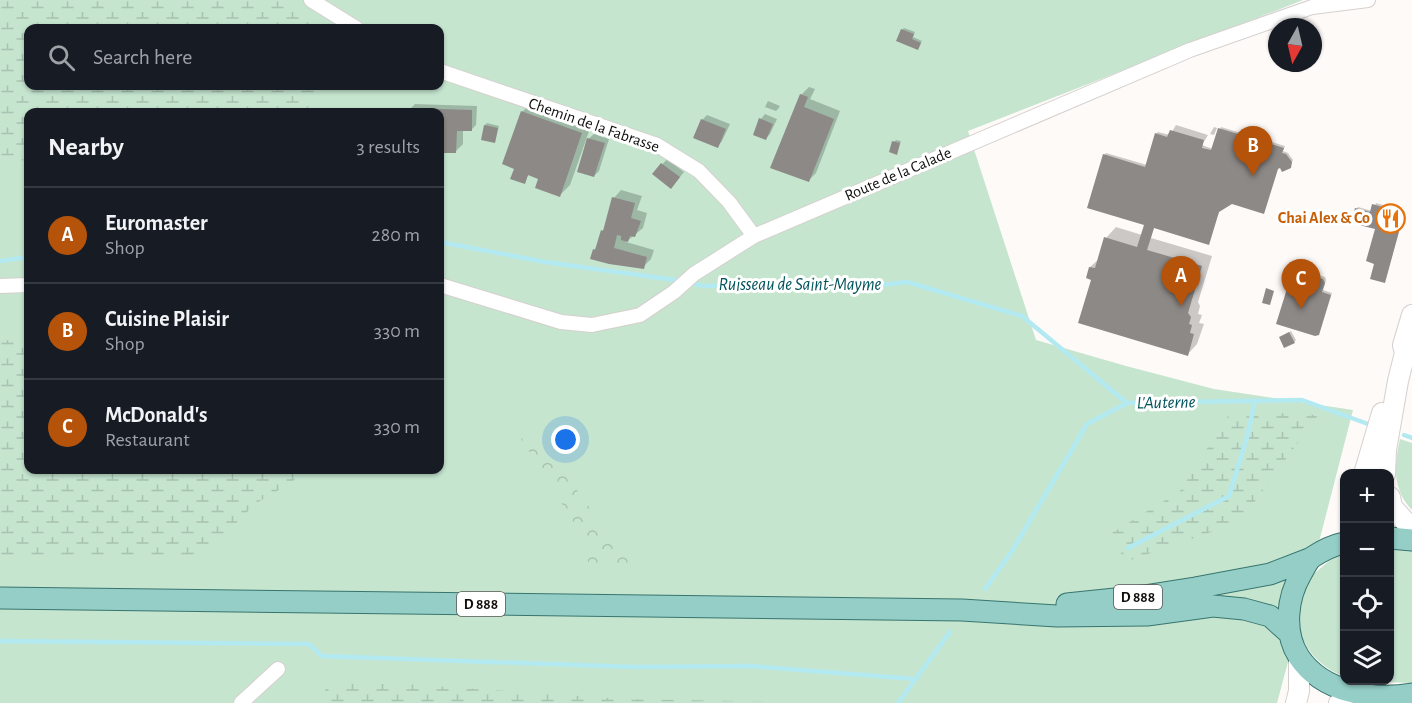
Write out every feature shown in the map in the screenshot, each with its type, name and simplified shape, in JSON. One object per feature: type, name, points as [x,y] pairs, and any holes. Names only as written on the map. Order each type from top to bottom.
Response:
[{"type":"main road","points":[[1365,469],[1379,419],[1398,381],[1409,350],[1403,345],[1412,315]]},
{"type":"main road","points":[[1385,469],[1386,450],[1398,381]]},
{"type":"main road","points":[[1394,509],[1412,529]]},
{"type":"main road","points":[[1394,538],[1412,540]]},
{"type":"main road","points":[[1296,703],[1299,691],[1299,657],[1290,634],[1289,610],[1295,585],[1309,559],[1340,542]]},
{"type":"main road","name":"D 888","points":[[962,610],[1053,605],[1144,596],[1270,574],[1309,559]]},
{"type":"main road","name":"D 888","points":[[0,598],[962,610],[1068,616],[1147,615],[1213,606],[1244,609],[1270,616],[1290,634]]},
{"type":"main road","points":[[1299,657],[1318,677],[1337,688],[1407,698]]},
{"type":"main road","points":[[1339,703],[1367,694]]},
{"type":"street","points":[[311,0],[350,24]]},
{"type":"street","name":"Route de la Calade","points":[[444,286],[561,322],[592,325],[640,315],[674,292],[694,274],[754,236],[1190,50],[1312,7],[1368,0]]},
{"type":"street","name":"Chemin de la Fabrasse","points":[[444,72],[657,145],[699,171],[729,202],[754,236]]},
{"type":"street","points":[[0,286],[24,285]]},
{"type":"street","points":[[241,703],[278,669]]},
{"type":"green space","points":[[0,0],[1303,0],[968,131],[1036,340],[1214,389],[1353,410],[1310,577],[1340,554],[1340,675],[1327,668],[1313,655],[1304,640],[1299,621],[1277,703],[0,703]]},
{"type":"green space","points":[[0,0],[283,0],[311,17],[313,24],[24,24],[24,90],[321,90],[321,93],[313,108],[24,108],[24,160],[0,162]]},
{"type":"green space","points":[[0,340],[24,341],[24,474],[302,474],[255,504],[231,528],[194,556],[0,558]]},
{"type":"green space","points":[[1231,411],[1318,415],[1240,522],[1125,562],[1112,533],[1180,491]]},
{"type":"green space","points":[[532,429],[632,565],[589,564],[579,531],[521,439]]},
{"type":"green space","points":[[1400,439],[1412,443],[1412,510],[1401,494],[1396,476]]},
{"type":"green space","points":[[1412,549],[1412,683],[1394,682],[1394,550]]},
{"type":"green space","points":[[359,681],[624,699],[842,703],[317,703],[327,687]]},
{"type":"building","points":[[901,29],[914,34],[912,39],[921,43],[918,50],[896,41]]},
{"type":"building","points":[[800,94],[808,97],[804,107],[834,119],[809,182],[770,168]]},
{"type":"building","points":[[444,109],[472,110],[472,131],[457,131],[456,153],[444,153]]},
{"type":"building","points":[[521,111],[582,133],[560,197],[535,188],[538,179],[528,175],[525,184],[510,179],[514,169],[502,164]]},
{"type":"building","points":[[759,118],[773,124],[766,140],[753,135]]},
{"type":"building","points":[[701,119],[726,129],[718,148],[693,138]]},
{"type":"building","points":[[484,125],[498,128],[495,143],[481,140]]},
{"type":"building","points":[[1218,128],[1284,148],[1282,153],[1286,154],[1292,162],[1291,168],[1282,172],[1280,168],[1278,169],[1264,214],[1232,204],[1219,212],[1209,245],[1154,228],[1147,250],[1202,266],[1188,313],[1191,317],[1189,324],[1192,325],[1190,333],[1194,334],[1188,356],[1078,323],[1091,280],[1086,278],[1089,267],[1095,268],[1104,237],[1137,247],[1144,225],[1087,208],[1103,154],[1145,167],[1155,133],[1167,137],[1170,130],[1204,140],[1202,148],[1211,150]]},
{"type":"building","points":[[587,138],[605,143],[594,177],[577,172]]},
{"type":"building","points":[[892,141],[900,143],[897,155],[889,152]]},
{"type":"building","points":[[661,163],[680,177],[671,189],[652,174]]},
{"type":"building","points":[[612,197],[635,203],[631,218],[641,221],[635,237],[630,236],[628,242],[621,240],[621,236],[617,235],[614,248],[647,257],[644,269],[590,259],[601,230],[603,231]]},
{"type":"building","points":[[1372,204],[1404,213],[1385,283],[1370,279],[1374,264],[1366,261],[1375,229],[1351,223],[1355,208],[1370,212]]},
{"type":"building","points":[[1300,272],[1323,279],[1325,283],[1322,292],[1331,295],[1319,335],[1315,336],[1276,324],[1290,279],[1308,284],[1309,281],[1298,278]]},
{"type":"building","points":[[1266,288],[1274,291],[1270,305],[1262,303]]},
{"type":"building","points":[[1289,332],[1295,343],[1284,348],[1279,337]]},
{"type":"waterway","name":"Ruisseau de Saint-Mayme","points":[[444,243],[545,262],[682,281]]},
{"type":"waterway","name":"Ruisseau de Saint-Mayme","points":[[0,261],[24,258]]},
{"type":"waterway","name":"Ruisseau de Saint-Mayme","points":[[690,283],[704,286],[766,285],[790,282],[865,287],[907,282],[1022,316],[1127,403]]},
{"type":"waterway","name":"Ruisseau de Saint-Mayme","points":[[985,589],[1012,551],[1087,424],[1127,403],[1302,400],[1368,424]]},
{"type":"waterway","points":[[1128,548],[1229,496],[1255,401]]},
{"type":"waterway","name":"L'Auterne","points":[[1404,435],[1412,438]]},
{"type":"waterway","name":"L'Auterne","points":[[898,703],[950,632]]},
{"type":"waterway","points":[[0,641],[309,644],[322,656],[634,667],[750,666],[915,679]]},
{"type":"place","name":"Cuisine Plaisir","points":[[1253,176]]},
{"type":"place","name":"Chai Alex & Co","points":[[1391,218]]},
{"type":"place","name":"Euromaster","points":[[1181,306]]},
{"type":"place","name":"McDonald's","points":[[1301,309]]}]
